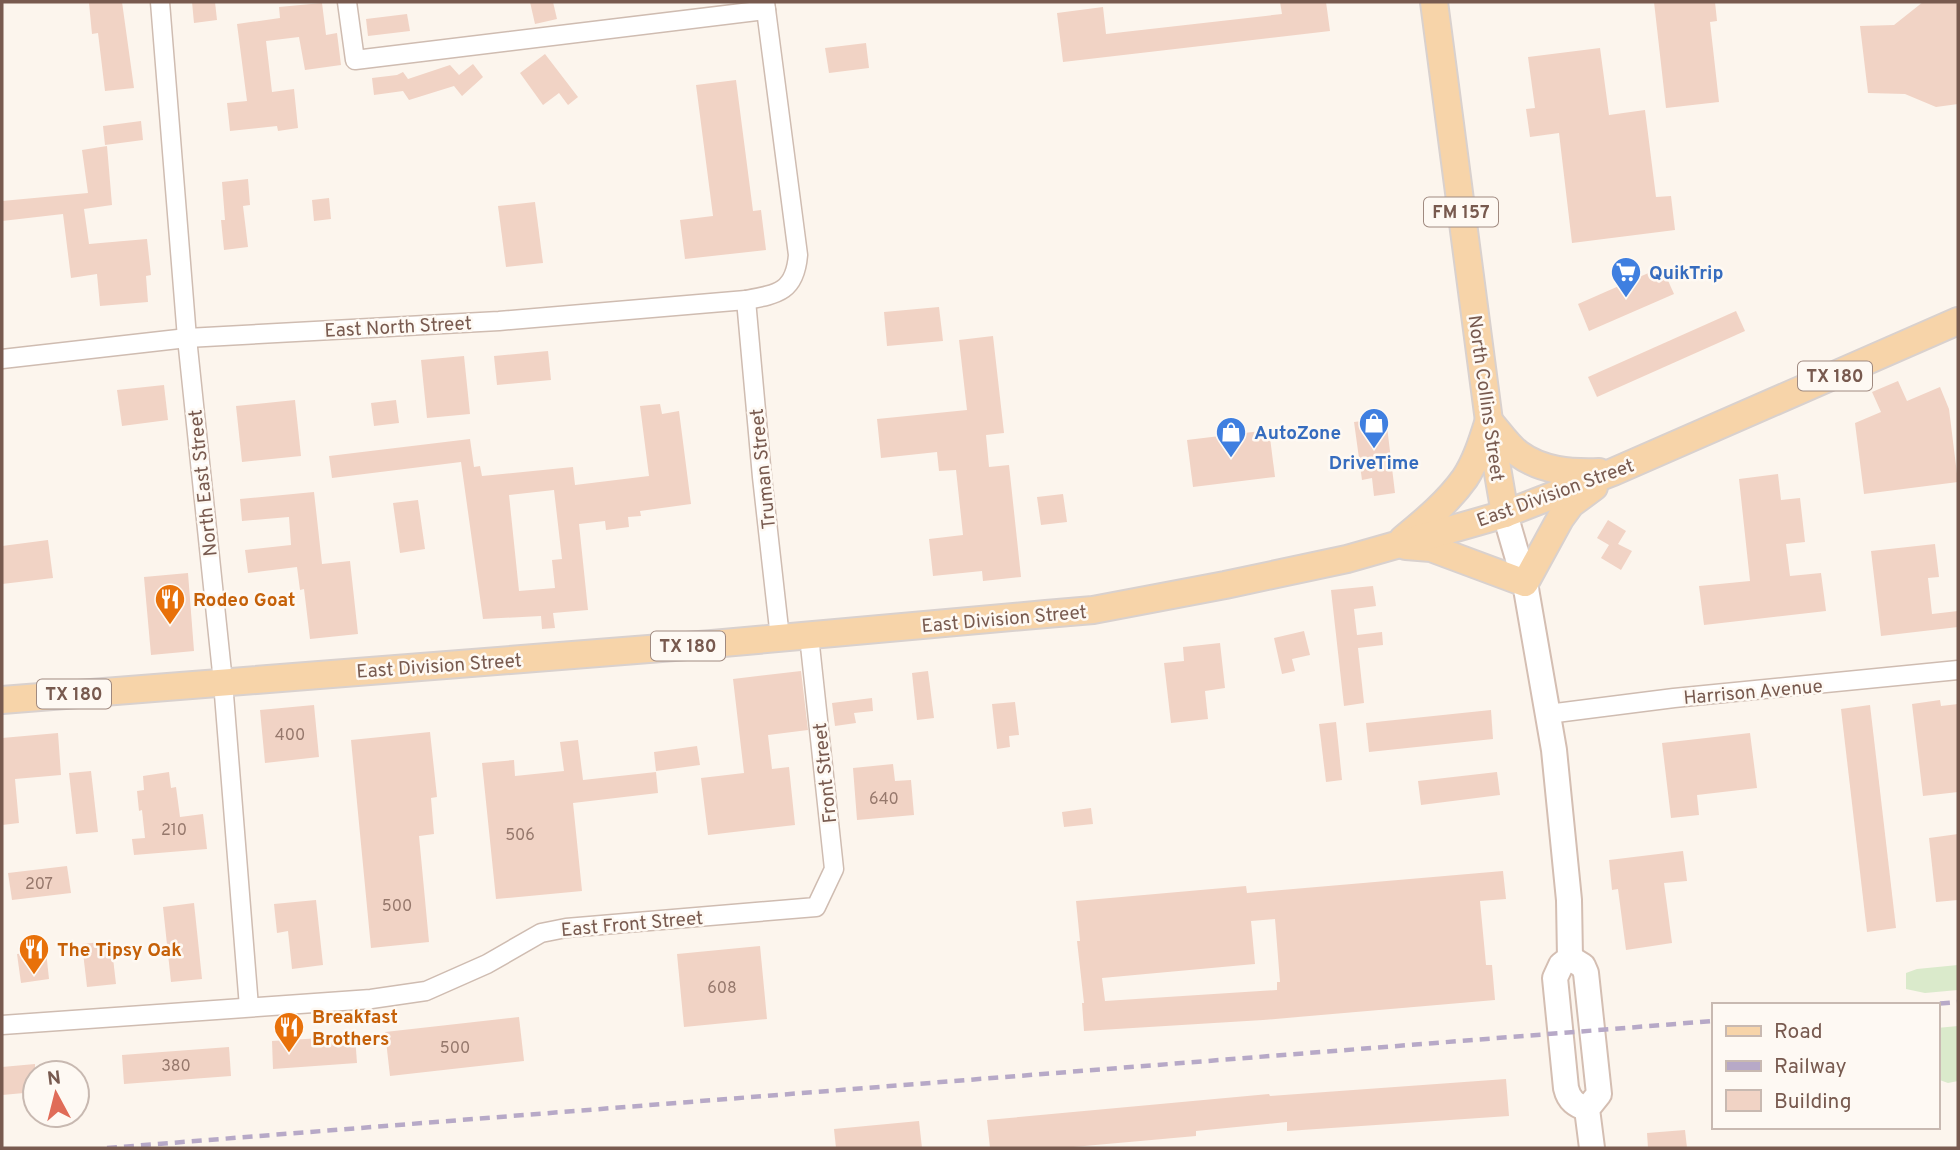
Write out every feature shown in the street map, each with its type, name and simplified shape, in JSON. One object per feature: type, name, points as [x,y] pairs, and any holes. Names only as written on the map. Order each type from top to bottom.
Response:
[{"type":"main road","name":"North Collins Street","points":[[1434,2],[1489,421],[1505,514],[1525,583],[1548,714],[1569,900],[1570,958],[1561,965],[1555,978],[1568,1098],[1575,1105],[1587,1109]]},
{"type":"main road","name":"East Division Street","points":[[2,700],[808,636],[1093,610],[1226,585],[1346,559],[1505,514],[1613,472],[1958,321]]},
{"type":"main road","points":[[1397,545],[1436,511],[1465,478],[1478,454],[1489,421],[1518,453],[1549,469],[1579,473],[1613,472]]},
{"type":"main road","points":[[1397,545],[1431,548],[1525,583],[1552,532],[1571,504],[1613,472]]},
{"type":"main road","points":[[1570,958],[1583,966],[1586,973],[1599,1094],[1587,1109],[1592,1148]]},
{"type":"street","name":"North East Street","points":[[160,2],[187,338],[223,682],[249,1007]]},
{"type":"street","points":[[347,2],[355,60],[766,6]]},
{"type":"street","name":"East North Street","points":[[2,359],[187,338],[499,321],[747,300],[774,295],[790,284],[797,271],[798,255],[766,6]]},
{"type":"street","name":"Truman Street","points":[[747,300],[762,477],[780,638]]},
{"type":"street","name":"Front Street","points":[[808,636],[834,869],[816,907]]},
{"type":"street","name":"Harrison Avenue","points":[[1548,714],[1674,698],[1958,670]]},
{"type":"street","name":"East Front Street","points":[[2,1025],[370,999],[426,991],[486,964],[541,933],[566,928],[816,907]]},
{"type":"green space","points":[[1958,965],[1958,990],[1925,993],[1906,989],[1906,973],[1917,969]]},
{"type":"green space","points":[[1958,1026],[1958,1081],[1948,1083],[1939,1080],[1939,1028]]},
{"type":"building","points":[[122,2],[134,88],[105,91],[98,33],[92,34],[89,3]]},
{"type":"building","points":[[192,2],[215,2],[217,20],[194,23]]},
{"type":"building","points":[[530,2],[553,2],[557,19],[535,24]]},
{"type":"building","points":[[1280,2],[1326,2],[1330,31],[1063,62],[1057,13],[1103,7],[1106,34],[1282,14]]},
{"type":"building","points":[[1654,2],[1715,2],[1717,21],[1710,22],[1719,102],[1666,108]]},
{"type":"building","points":[[1923,2],[1958,2],[1958,104],[1936,107],[1905,94],[1868,93],[1860,26],[1894,25]]},
{"type":"building","points":[[322,3],[326,35],[337,33],[341,65],[305,70],[299,37],[266,41],[272,92],[294,89],[298,128],[278,131],[277,126],[230,131],[227,103],[247,101],[237,24],[280,18],[279,7]]},
{"type":"building","points":[[407,14],[410,31],[368,36],[366,19]]},
{"type":"building","points":[[866,43],[869,68],[829,73],[825,48]]},
{"type":"building","points":[[1600,48],[1609,115],[1645,110],[1656,197],[1671,196],[1675,230],[1572,243],[1559,133],[1530,137],[1526,109],[1535,108],[1528,57]]},
{"type":"building","points":[[545,54],[578,97],[568,105],[559,93],[543,105],[520,73]]},
{"type":"building","points":[[473,64],[483,77],[462,96],[454,86],[409,100],[403,91],[374,95],[372,78],[403,72],[408,79],[450,65],[459,75]]},
{"type":"building","points":[[736,80],[753,211],[761,210],[766,250],[685,259],[680,220],[713,216],[696,85]]},
{"type":"building","points":[[141,121],[143,140],[105,145],[103,126]]},
{"type":"building","points":[[107,146],[112,205],[84,209],[89,244],[147,239],[151,275],[146,276],[148,302],[100,306],[97,274],[71,278],[63,214],[2,221],[2,201],[88,193],[82,150]]},
{"type":"building","points":[[248,179],[250,205],[243,206],[248,247],[224,250],[221,220],[225,220],[222,182]]},
{"type":"building","points":[[329,198],[331,219],[314,221],[312,200]]},
{"type":"building","points":[[535,202],[543,263],[506,267],[498,206]]},
{"type":"building","name":"QuikTrip","points":[[1662,267],[1674,294],[1589,331],[1578,304]]},
{"type":"building","points":[[939,307],[943,341],[887,346],[884,312]]},
{"type":"building","name":"QuikTrip","points":[[1736,311],[1745,331],[1597,397],[1588,377]]},
{"type":"building","points":[[993,336],[1004,433],[986,435],[989,467],[1009,465],[1021,577],[983,581],[982,571],[933,576],[929,539],[963,535],[956,470],[939,471],[937,452],[881,458],[877,419],[967,410],[959,340]]},
{"type":"building","points":[[548,351],[551,380],[497,385],[494,356]]},
{"type":"building","points":[[464,356],[470,414],[427,418],[421,360]]},
{"type":"building","points":[[1898,381],[1907,401],[1940,387],[1949,409],[1958,482],[1864,494],[1855,423],[1881,412],[1872,392]]},
{"type":"building","points":[[164,385],[168,420],[122,426],[117,390]]},
{"type":"building","points":[[295,400],[301,456],[242,462],[236,406]]},
{"type":"building","points":[[396,400],[399,423],[374,426],[371,403]]},
{"type":"building","points":[[660,404],[662,414],[679,411],[691,504],[640,511],[641,516],[628,517],[629,527],[606,530],[605,521],[579,524],[588,610],[553,613],[555,628],[542,629],[541,616],[483,619],[461,462],[332,478],[329,456],[470,439],[474,467],[480,466],[482,476],[573,467],[575,485],[649,476],[640,406]],"holes":[[[554,490],[562,559],[552,560],[555,588],[519,591],[509,495]]]},
{"type":"building","name":"DriveTime","points":[[1386,418],[1395,493],[1374,496],[1372,478],[1362,480],[1354,422]]},
{"type":"building","name":"AutoZone","points":[[1269,430],[1275,477],[1193,487],[1187,440]]},
{"type":"building","points":[[1778,474],[1781,500],[1800,498],[1805,542],[1786,544],[1790,576],[1821,573],[1826,611],[1704,625],[1699,586],[1750,581],[1739,479]]},
{"type":"building","points":[[314,492],[322,564],[350,561],[358,634],[310,639],[304,589],[300,590],[297,567],[248,573],[245,550],[291,545],[289,517],[242,521],[240,499]]},
{"type":"building","points":[[1063,494],[1067,522],[1041,525],[1037,497]]},
{"type":"building","points":[[418,500],[425,549],[400,553],[393,503]]},
{"type":"building","points":[[1608,520],[1626,531],[1618,544],[1632,551],[1621,570],[1601,558],[1609,545],[1597,538]]},
{"type":"building","points":[[48,540],[53,578],[2,584],[2,546]]},
{"type":"building","points":[[1935,544],[1939,577],[1928,578],[1932,614],[1958,611],[1958,627],[1881,636],[1871,551]]},
{"type":"building","points":[[188,573],[194,651],[151,655],[144,577]]},
{"type":"building","points":[[1373,586],[1376,606],[1354,609],[1357,635],[1382,632],[1383,645],[1358,648],[1364,703],[1344,706],[1331,590]]},
{"type":"building","points":[[1304,631],[1310,655],[1292,659],[1295,671],[1282,674],[1274,638]]},
{"type":"building","points":[[1220,643],[1225,688],[1205,691],[1208,719],[1171,723],[1164,663],[1184,661],[1183,647]]},
{"type":"building","points":[[801,671],[808,730],[768,735],[772,769],[789,767],[795,825],[708,835],[701,778],[744,773],[733,679]]},
{"type":"building","points":[[928,671],[934,718],[917,720],[912,673]]},
{"type":"building","points":[[872,698],[873,711],[854,713],[856,723],[835,726],[832,703]]},
{"type":"building","points":[[1940,700],[1941,706],[1958,704],[1958,792],[1923,796],[1912,704]]},
{"type":"building","points":[[1015,702],[1019,735],[1009,736],[1010,747],[997,749],[992,704]]},
{"type":"building","points":[[314,705],[319,757],[265,763],[260,710]]},
{"type":"building","points":[[1870,705],[1896,928],[1867,932],[1841,709]]},
{"type":"building","points":[[1491,710],[1493,739],[1369,752],[1366,723]]},
{"type":"building","points":[[1336,722],[1342,780],[1326,782],[1319,724]]},
{"type":"building","points":[[430,732],[437,797],[431,798],[434,834],[419,836],[429,942],[371,948],[351,740]]},
{"type":"building","points":[[58,733],[61,775],[15,779],[19,823],[2,825],[2,738]]},
{"type":"building","points":[[1750,733],[1757,788],[1697,795],[1699,815],[1671,818],[1662,743]]},
{"type":"building","points":[[578,740],[583,780],[656,772],[658,793],[573,803],[582,891],[496,899],[482,763],[514,760],[515,776],[564,771],[560,742]]},
{"type":"building","points":[[697,746],[700,765],[656,771],[654,752]]},
{"type":"building","points":[[893,764],[895,781],[911,780],[914,815],[857,820],[853,768]]},
{"type":"building","points":[[91,771],[98,832],[76,834],[69,773]]},
{"type":"building","points":[[169,772],[171,788],[176,787],[180,817],[203,814],[207,849],[134,855],[132,839],[145,838],[137,791],[144,790],[143,776]]},
{"type":"building","points":[[1497,772],[1500,795],[1421,805],[1418,781]]},
{"type":"building","points":[[1091,808],[1093,824],[1064,827],[1062,812]]},
{"type":"building","points":[[1958,834],[1958,900],[1936,902],[1929,838]]},
{"type":"building","points":[[1683,851],[1687,881],[1664,883],[1672,943],[1626,950],[1618,889],[1612,890],[1609,860]]},
{"type":"building","points":[[67,866],[71,893],[12,900],[8,873]]},
{"type":"building","points":[[1503,871],[1506,899],[1480,901],[1486,965],[1492,965],[1495,1000],[1263,1020],[1084,1031],[1076,901],[1246,886],[1247,893]],"holes":[[[1275,919],[1280,982],[1277,982],[1277,990],[1105,1001],[1102,978],[1255,964],[1251,921]]]},
{"type":"building","points":[[316,900],[323,965],[292,969],[288,931],[277,933],[274,904]]},
{"type":"building","points":[[194,903],[202,979],[171,982],[163,907]]},
{"type":"building","points":[[111,941],[116,984],[87,987],[82,944]]},
{"type":"building","points":[[760,946],[767,1019],[684,1027],[677,954]]},
{"type":"building","points":[[46,951],[49,979],[21,983],[17,954]]},
{"type":"building","points":[[519,1017],[524,1061],[390,1076],[385,1032]]},
{"type":"building","points":[[355,1036],[357,1063],[273,1069],[272,1041]]},
{"type":"building","points":[[229,1047],[231,1076],[124,1084],[122,1055]]},
{"type":"building","points":[[21,1065],[21,1093],[2,1095],[2,1067]]},
{"type":"building","points":[[1506,1079],[1509,1116],[1287,1131],[1287,1122],[1196,1131],[1196,1136],[1062,1148],[990,1148],[987,1120],[1269,1094]]},
{"type":"building","points":[[919,1121],[922,1148],[836,1148],[834,1129]]},
{"type":"building","points":[[1685,1130],[1687,1148],[1648,1148],[1647,1133]]},
{"type":"railway","points":[[1939,1004],[1958,1002]]},
{"type":"railway","points":[[107,1148],[1712,1021]]},
{"type":"place","name":"QuikTrip","points":[[1626,299]]},
{"type":"place","name":"DriveTime","points":[[1374,450]]},
{"type":"place","name":"AutoZone","points":[[1231,459]]},
{"type":"place","name":"Rodeo Goat","points":[[170,626]]},
{"type":"place","name":"The Tipsy Oak","points":[[34,976]]},
{"type":"place","name":"Breakfast Brothers","points":[[289,1054]]}]
